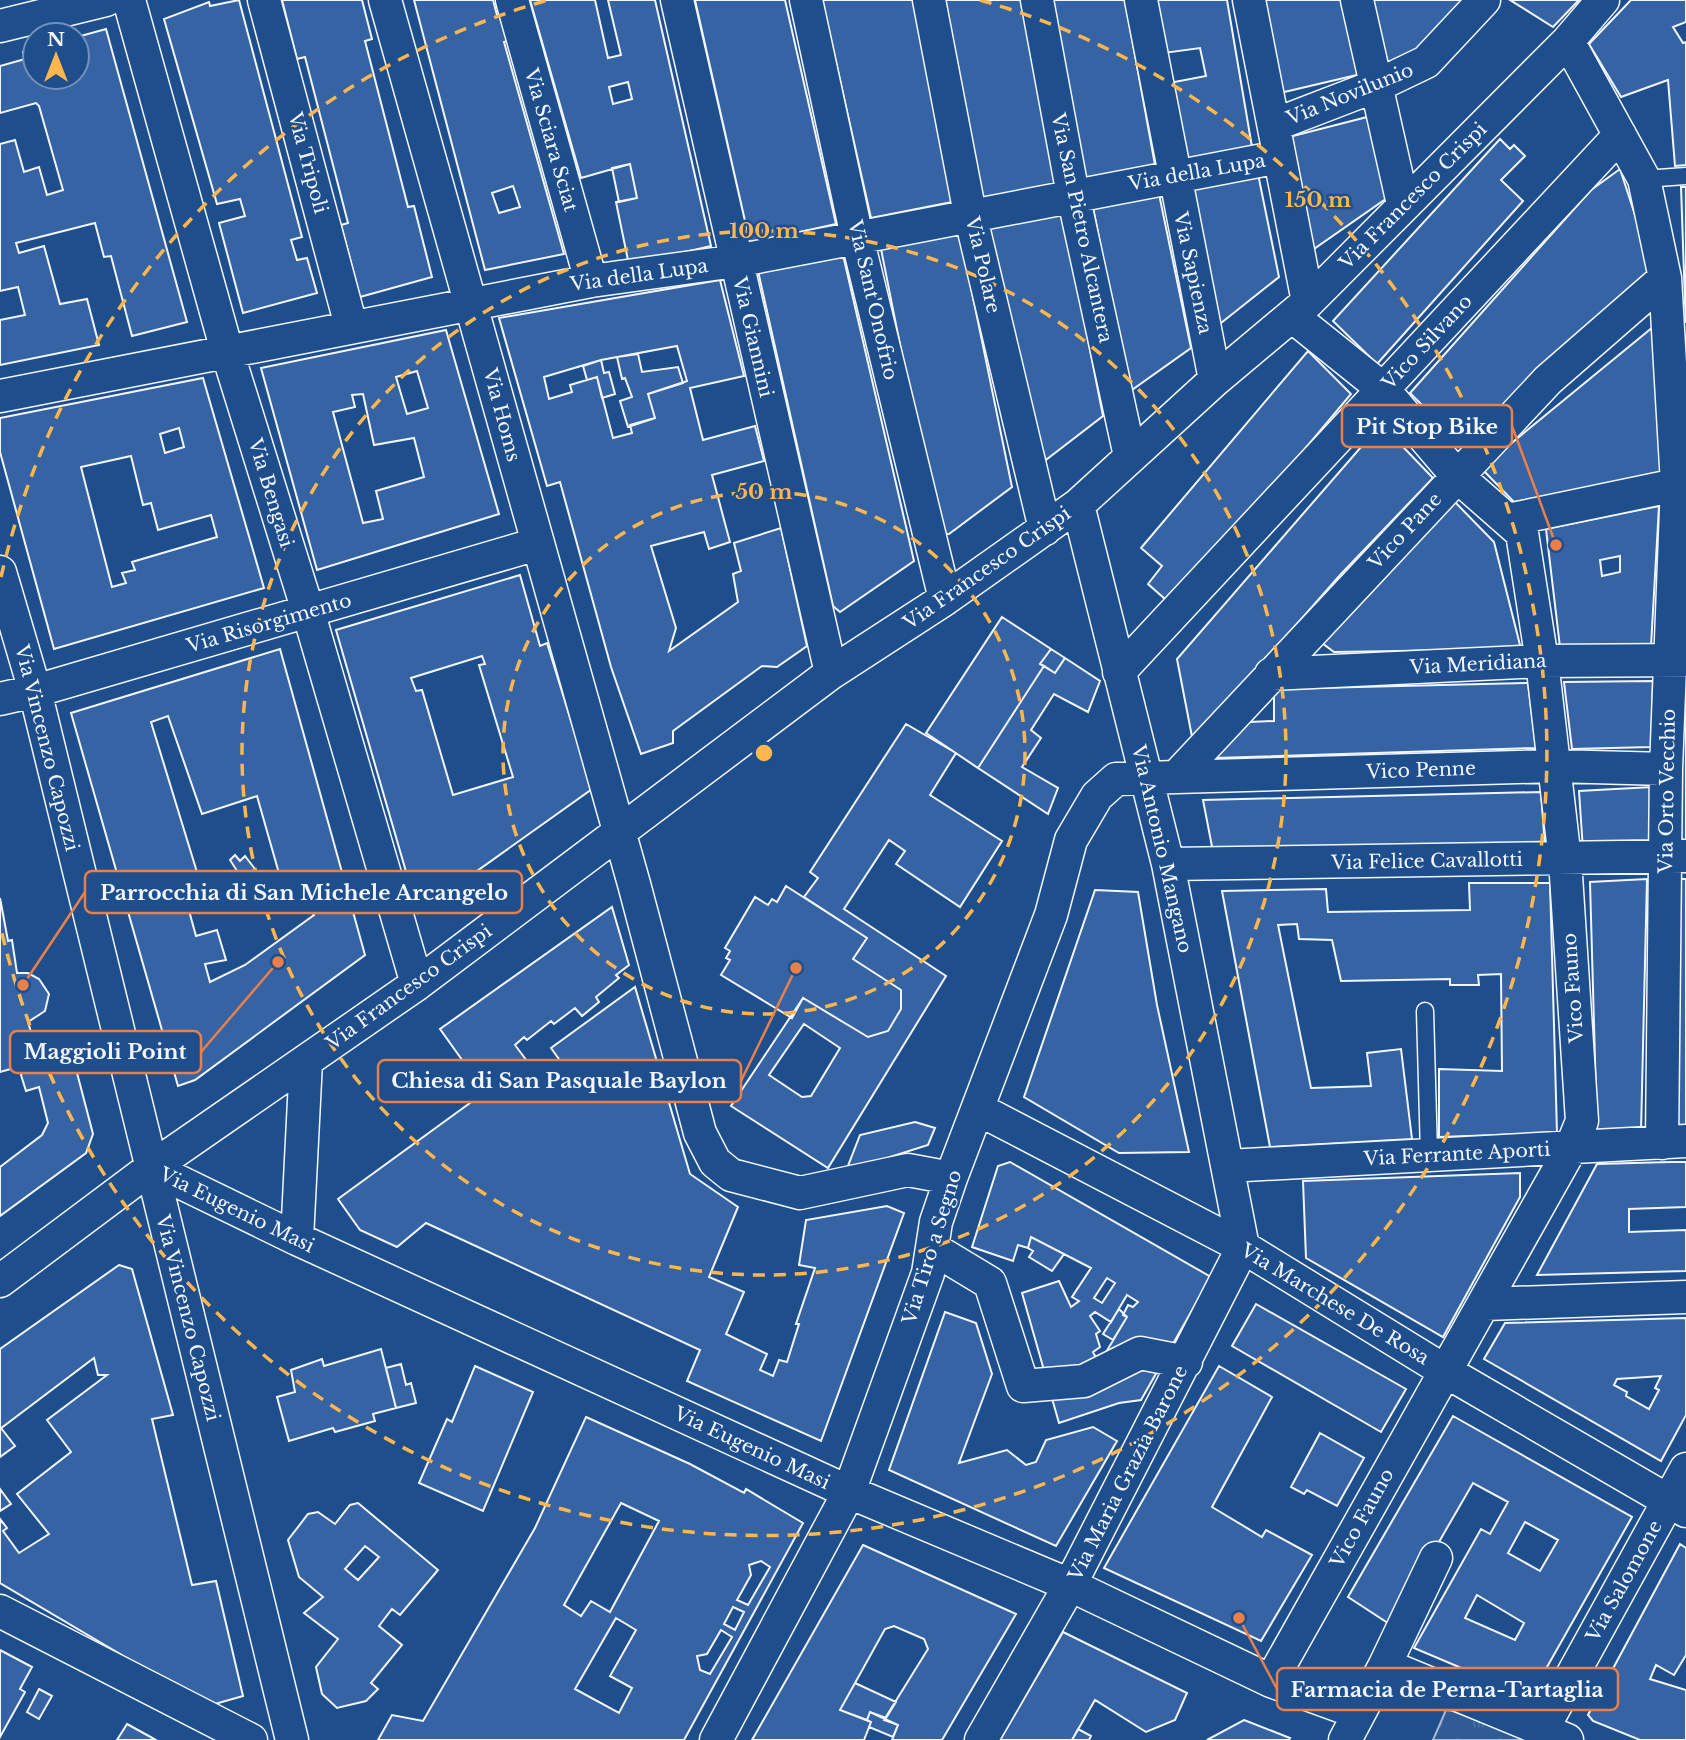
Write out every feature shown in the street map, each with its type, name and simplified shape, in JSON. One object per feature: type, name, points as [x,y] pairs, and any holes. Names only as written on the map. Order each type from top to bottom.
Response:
[{"type":"street","points":[[0,26],[106,0]]},
{"type":"street","name":"Via Bengasi","points":[[129,0],[226,351],[309,611],[417,984]]},
{"type":"street","name":"Via Tripoli","points":[[264,0],[351,326]]},
{"type":"street","name":"Via Homs","points":[[385,0],[619,831],[700,1133],[715,1161],[730,1175],[800,1193],[908,1170],[951,1178]]},
{"type":"street","name":"Via Sciara Sciat","points":[[512,0],[591,281]]},
{"type":"street","name":"Via Giannini","points":[[677,0],[831,673]]},
{"type":"street","name":"Via Sant'Onofrio","points":[[806,0],[858,237],[945,599]]},
{"type":"street","name":"Via Polare","points":[[929,0],[970,214],[1045,528]]},
{"type":"street","name":"Via San Pietro Alcantera","points":[[1037,0],[1073,195],[1130,456]]},
{"type":"street","name":"Via Sapienza","points":[[1141,0],[1215,380]]},
{"type":"street","points":[[1250,0],[1274,125],[1300,309]]},
{"type":"street","points":[[1357,0],[1403,204]]},
{"type":"street","name":"Via Novilunio","points":[[1274,125],[1378,85],[1426,62],[1484,0]]},
{"type":"street","name":"Via Francesco Crispi","points":[[0,1281],[151,1168],[417,984],[831,673],[945,599],[1079,505],[1215,380],[1300,309],[1568,41],[1604,0]]},
{"type":"street","name":"Via Orto Vecchio","points":[[1568,41],[1644,179],[1665,278],[1681,483],[1678,660],[1666,769],[1675,856],[1674,1142]]},
{"type":"street","name":"Vico Silvano","points":[[1119,672],[1620,135]]},
{"type":"street","name":"Via della Lupa","points":[[0,396],[472,303],[591,281],[736,261],[970,214],[1279,157]]},
{"type":"street","name":"Vico Pane","points":[[1162,778],[1271,674],[1549,380],[1665,278]]},
{"type":"street","name":"Vico Fauno","points":[[1271,1681],[1445,1371],[1486,1304],[1571,1148],[1582,1121],[1565,860],[1542,661],[1522,533],[1457,476],[1383,389],[1300,309]]},
{"type":"street","points":[[1508,520],[1681,483]]},
{"type":"street","name":"Via Antonio Mangano","points":[[1079,505],[1119,672],[1162,778],[1168,864],[1229,1182]]},
{"type":"street","name":"Via Risorgimento","points":[[0,699],[537,544]]},
{"type":"street","name":"Via Vincenzo Capozzi","points":[[0,572],[35,691],[292,1740]]},
{"type":"street","name":"Via Meridiana","points":[[1271,674],[1542,661],[1678,660]]},
{"type":"street","name":"Vico Penne","points":[[1162,778],[1554,766],[1666,769]]},
{"type":"street","name":"Via Tiro a Segno","points":[[716,1740],[849,1492],[928,1273],[936,1222],[951,1178],[1051,915],[1072,840],[1097,796],[1116,779],[1162,778]]},
{"type":"street","name":"Via Felice Cavallotti","points":[[1168,864],[1565,860],[1675,856]]},
{"type":"street","name":"Via Francesco Crispi","points":[[297,1239],[306,1061]]},
{"type":"street","name":"Via Marchese De Rosa","points":[[978,1109],[1243,1247],[1445,1371],[1677,1506]]},
{"type":"street","name":"Via Ferrante Aporti","points":[[1229,1182],[1429,1154],[1674,1142]]},
{"type":"street","name":"Via Eugenio Masi","points":[[151,1168],[297,1239],[849,1492],[1070,1585],[1271,1681],[1352,1727]]},
{"type":"street","points":[[1229,1182],[1243,1247]]},
{"type":"street","name":"Via Maria Grazia Barone","points":[[981,1740],[1070,1585],[1243,1247]]},
{"type":"street","points":[[932,1248],[990,1283],[1023,1386],[1084,1381],[1140,1353],[1186,1362]]},
{"type":"street","points":[[1486,1304],[1686,1297]]},
{"type":"street","name":"Via Salomone","points":[[1554,1735],[1677,1506],[1686,1469]]},
{"type":"street","points":[[1352,1727],[1436,1558]]},
{"type":"street","points":[[0,1611],[251,1740]]},
{"type":"street","points":[[1385,1665],[1554,1735]]},
{"type":"lane","points":[[1644,179],[1686,176]]},
{"type":"lane","points":[[1425,1011],[1429,1154]]},
{"type":"green space","points":[[1446,1710],[1453,1711],[1528,1740],[1433,1740]]},
{"type":"building","points":[[239,0],[302,237],[291,240],[297,260],[307,258],[317,293],[243,313],[219,223],[245,216],[240,199],[217,204],[164,19],[209,2],[210,6]]},
{"type":"building","points":[[282,0],[362,0],[372,39],[365,41],[408,207],[414,206],[432,277],[360,297],[341,225],[348,223],[305,57],[297,59]]},
{"type":"building","points":[[414,0],[493,0],[497,15],[501,14],[508,41],[504,42],[564,254],[485,270]],"holes":[[[513,186],[520,207],[499,213],[492,193]]]},
{"type":"building","points":[[530,0],[595,0],[608,58],[621,55],[608,0],[655,0],[711,246],[629,265],[616,202],[637,198],[630,164],[581,178]],"holes":[[[628,82],[632,99],[613,104],[609,87]]]},
{"type":"building","points":[[695,0],[785,0],[836,224],[750,243]]},
{"type":"building","points":[[822,0],[914,0],[952,202],[871,218]]},
{"type":"building","points":[[943,0],[1022,0],[1058,185],[983,199]]},
{"type":"building","points":[[1052,0],[1125,0],[1155,165],[1085,178]]},
{"type":"building","points":[[1154,0],[1227,0],[1252,147],[1185,161],[1169,83],[1206,76],[1200,48],[1164,53]]},
{"type":"building","points":[[1262,0],[1348,0],[1361,74],[1280,93]]},
{"type":"building","points":[[1373,0],[1467,0],[1416,53],[1386,67]]},
{"type":"building","points":[[1510,0],[1579,0],[1553,27]]},
{"type":"building","points":[[1631,0],[1686,0],[1686,22],[1673,27],[1683,43],[1686,42],[1686,165],[1675,166],[1668,80],[1621,97],[1589,44]]},
{"type":"building","points":[[106,29],[187,322],[132,336],[111,256],[104,257],[95,223],[16,243],[19,253],[44,246],[60,304],[87,299],[99,345],[0,365],[0,320],[25,315],[18,287],[0,291],[0,144],[15,140],[24,172],[39,167],[47,195],[63,190],[39,106],[36,103],[0,113],[0,66],[21,60],[21,91],[91,91],[91,33]]},
{"type":"building","points":[[1371,116],[1387,198],[1311,251],[1289,137]]},
{"type":"building","points":[[1500,139],[1510,149],[1514,145],[1525,156],[1501,180],[1523,201],[1377,364],[1333,321]]},
{"type":"building","points":[[630,164],[637,198],[619,202],[612,168]]},
{"type":"building","points":[[1620,169],[1653,270],[1464,447],[1410,393],[1591,190]]},
{"type":"building","points":[[1258,174],[1279,277],[1216,327],[1190,188]]},
{"type":"building","points":[[1681,187],[1686,187],[1686,323],[1685,303]]},
{"type":"building","points":[[1159,194],[1191,348],[1129,392],[1093,207]]},
{"type":"building","points":[[1063,212],[1103,416],[1038,466],[987,227]]},
{"type":"building","points":[[960,234],[1012,487],[949,534],[944,534],[906,375],[881,249]]},
{"type":"building","points":[[843,255],[914,561],[840,612],[833,606],[758,271]]},
{"type":"building","points":[[720,280],[744,376],[690,388],[703,440],[755,426],[764,461],[712,475],[730,542],[709,549],[704,532],[651,546],[676,628],[669,651],[738,602],[733,574],[741,571],[734,543],[781,528],[807,646],[777,667],[762,666],[673,731],[673,743],[641,754],[611,667],[560,482],[547,486],[499,318]],"holes":[[[677,346],[687,381],[648,394],[655,418],[630,425],[632,433],[613,438],[597,377],[570,385],[572,392],[549,399],[544,377],[601,360]]]},
{"type":"building","points":[[1653,327],[1662,474],[1514,502],[1481,468]]},
{"type":"building","points":[[446,330],[499,514],[317,570],[261,368]],"holes":[[[417,371],[428,408],[407,414],[396,377]],[[363,394],[374,445],[414,438],[424,477],[376,491],[383,519],[363,523],[333,412],[355,407],[352,395]]]},
{"type":"building","points":[[1308,351],[1351,394],[1173,606],[1148,584],[1162,566],[1141,548]]},
{"type":"building","points":[[638,354],[642,372],[678,367],[683,383],[648,394],[655,418],[628,427],[620,401],[632,397],[625,378],[622,379],[617,357]]},
{"type":"building","points":[[601,360],[604,373],[609,372],[615,394],[602,398],[597,377],[587,380],[583,366]]},
{"type":"building","points":[[203,378],[264,588],[54,649],[0,452],[0,418]],"holes":[[[179,428],[184,447],[165,453],[160,434]],[[131,456],[143,505],[151,503],[158,530],[211,515],[217,537],[132,562],[135,570],[122,573],[126,583],[112,587],[81,467]]]},
{"type":"building","points":[[1381,424],[1433,478],[1341,574],[1193,742],[1177,659]]},
{"type":"building","points":[[1451,498],[1494,542],[1521,649],[1334,652],[1322,643]]},
{"type":"building","points":[[1659,506],[1651,646],[1560,647],[1546,529]],"holes":[[[1620,556],[1620,572],[1602,576],[1600,560]]]},
{"type":"building","points":[[520,575],[540,646],[547,643],[592,789],[418,913],[336,630]],"holes":[[[482,656],[485,664],[479,665],[513,777],[453,795],[422,690],[416,691],[411,678]]]},
{"type":"building","points":[[1002,617],[1051,649],[1040,664],[1044,666],[978,768],[926,733]]},
{"type":"building","points":[[280,649],[365,955],[195,1080],[178,1086],[71,713]],"holes":[[[168,716],[202,814],[257,796],[288,905],[303,900],[314,915],[245,965],[210,982],[205,964],[226,960],[217,930],[196,936],[186,900],[204,895],[151,722]]]},
{"type":"building","points":[[1051,649],[1065,658],[1055,673],[1040,664]]},
{"type":"building","points":[[1065,658],[1100,681],[1088,712],[1054,694],[1031,730],[1041,738],[1022,767],[1058,788],[1048,814],[978,768],[1044,666],[1055,673]]},
{"type":"building","points":[[1682,680],[1686,680],[1686,843],[1680,843]]},
{"type":"building","points":[[1653,681],[1651,747],[1572,749],[1564,682]]},
{"type":"building","points":[[1528,683],[1536,748],[1215,758],[1249,722],[1274,721],[1274,689]]},
{"type":"building","points":[[906,724],[956,753],[930,795],[1002,841],[960,907],[896,864],[905,851],[889,840],[844,909],[946,976],[828,1168],[731,1106],[803,998],[868,1037],[888,1031],[901,1009],[901,990],[853,959],[867,938],[804,897],[818,878],[810,872]],"holes":[[[804,1024],[840,1048],[811,1096],[802,1097],[769,1075]]]},
{"type":"building","points":[[1652,787],[1650,848],[1583,850],[1579,791]]},
{"type":"building","points":[[1541,792],[1545,848],[1214,857],[1203,800]]},
{"type":"building","points":[[235,855],[240,861],[245,856],[255,869],[243,880],[230,860]]},
{"type":"building","points":[[1647,879],[1641,1131],[1597,1131],[1590,882]]},
{"type":"building","points":[[1680,879],[1686,879],[1686,1129],[1673,1129]]},
{"type":"building","points":[[1469,883],[1550,883],[1557,1133],[1439,1137],[1439,1069],[1502,1071],[1501,974],[1478,975],[1479,985],[1450,985],[1450,979],[1341,981],[1332,940],[1299,939],[1297,924],[1278,925],[1311,1088],[1371,1086],[1367,1053],[1401,1049],[1412,1139],[1270,1147],[1222,891],[1326,889],[1328,912],[1470,910]]},
{"type":"building","points":[[786,886],[867,938],[853,959],[901,990],[901,1009],[888,1031],[868,1037],[803,998],[792,1018],[721,975],[730,960],[726,958],[730,951],[725,948],[755,897],[768,905],[772,899],[777,902]]},
{"type":"building","points":[[1095,890],[1138,892],[1157,1005],[1189,1152],[1119,1153],[1024,1097]]},
{"type":"building","points":[[0,898],[8,941],[12,940],[17,973],[28,973],[39,979],[49,994],[45,1011],[28,1022],[31,1032],[26,1033],[28,1051],[14,1068],[0,1072]]},
{"type":"building","points":[[612,907],[629,965],[616,975],[619,978],[596,997],[599,1002],[582,1016],[575,1008],[554,1024],[551,1021],[527,1040],[524,1037],[515,1045],[536,1073],[540,1074],[550,1067],[564,1087],[574,1080],[551,1048],[635,987],[690,1174],[738,1207],[709,1277],[744,1292],[726,1334],[767,1354],[760,1370],[773,1376],[779,1360],[787,1362],[799,1324],[796,1324],[815,1268],[799,1265],[806,1220],[887,1206],[904,1213],[821,1441],[687,1381],[700,1350],[426,1223],[397,1247],[360,1230],[338,1199],[485,1092],[440,1029]]},
{"type":"building","points":[[71,1050],[93,1134],[86,1153],[0,1216],[0,1167],[42,1135],[48,1123],[39,1087],[26,1091],[21,1075],[32,1061]]},
{"type":"building","points":[[915,1122],[935,1128],[928,1145],[846,1171],[860,1135]]},
{"type":"building","points":[[1010,1162],[1211,1277],[1141,1400],[1119,1403],[1059,1423],[1022,1293],[1059,1281],[1071,1307],[1079,1301],[1072,1297],[1091,1268],[1031,1237],[1028,1248],[1018,1245],[1013,1261],[972,1247],[998,1166]],"holes":[[[1107,1278],[1115,1283],[1102,1303],[1094,1298]],[[1127,1295],[1138,1302],[1133,1307],[1128,1305],[1123,1315],[1127,1317],[1099,1364],[1093,1352],[1100,1347],[1096,1334],[1100,1331],[1090,1316],[1095,1312],[1111,1322]]]},
{"type":"building","points":[[1686,1162],[1686,1207],[1629,1209],[1629,1232],[1686,1230],[1686,1271],[1537,1275],[1597,1164]]},
{"type":"building","points":[[1520,1173],[1520,1197],[1443,1337],[1306,1258],[1303,1181]]},
{"type":"building","points":[[1031,1237],[1064,1254],[1052,1271],[1029,1257],[1033,1251],[1028,1248]]},
{"type":"building","points":[[119,1265],[132,1269],[173,1415],[152,1419],[192,1585],[216,1581],[243,1696],[208,1706],[0,1583],[0,1519],[7,1528],[3,1531],[19,1553],[49,1534],[17,1494],[71,1452],[47,1420],[107,1375],[98,1375],[94,1358],[0,1429],[0,1349]]},
{"type":"building","points":[[1256,1304],[1406,1389],[1381,1432],[1232,1346]]},
{"type":"building","points":[[1119,1309],[1127,1317],[1113,1340],[1103,1334]]},
{"type":"building","points":[[945,1312],[976,1323],[992,1374],[959,1463],[1007,1450],[1026,1465],[1036,1462],[1046,1440],[1093,1427],[1117,1441],[1056,1546],[889,1470]]},
{"type":"building","points":[[1686,1318],[1686,1415],[1661,1461],[1484,1359],[1505,1323]],"holes":[[[1661,1376],[1655,1388],[1659,1390],[1649,1409],[1626,1396],[1627,1392],[1614,1385],[1617,1379]]]},
{"type":"building","points":[[381,1349],[396,1408],[373,1414],[375,1421],[335,1432],[333,1428],[289,1441],[277,1397],[295,1392],[291,1370],[322,1359],[324,1366]]},
{"type":"building","points":[[401,1364],[406,1385],[411,1383],[416,1403],[396,1408],[386,1368]]},
{"type":"building","points":[[475,1366],[533,1392],[483,1511],[419,1483],[447,1419],[452,1422]]},
{"type":"building","points":[[1219,1366],[1272,1397],[1212,1507],[1262,1537],[1266,1530],[1312,1555],[1261,1641],[1104,1568]]},
{"type":"building","points":[[1453,1416],[1632,1517],[1530,1697],[1414,1648],[1481,1529],[1490,1534],[1508,1502],[1473,1483],[1391,1625],[1348,1597]],"holes":[[[1525,1522],[1558,1540],[1540,1571],[1508,1553]],[[1477,1595],[1524,1623],[1515,1640],[1465,1618]]]},
{"type":"building","points":[[586,1417],[690,1464],[744,1493],[746,1489],[803,1523],[684,1740],[378,1740],[392,1715],[423,1721],[535,1528]],"holes":[[[621,1503],[659,1521],[610,1612],[591,1601],[581,1616],[564,1605]],[[761,1561],[770,1567],[748,1605],[737,1600],[751,1575],[749,1565]],[[733,1607],[744,1612],[735,1630],[724,1624]],[[616,1618],[636,1630],[610,1676],[632,1688],[619,1713],[575,1689]],[[721,1630],[732,1637],[710,1674],[700,1670],[697,1656],[707,1654]]]},
{"type":"building","points":[[0,1429],[15,1446],[0,1457]]},
{"type":"building","points":[[1320,1433],[1364,1458],[1337,1506],[1307,1490],[1304,1494],[1291,1487]]},
{"type":"building","points":[[0,1489],[11,1504],[0,1511]]},
{"type":"building","points":[[358,1503],[438,1570],[400,1615],[392,1609],[379,1626],[402,1645],[371,1683],[378,1689],[366,1701],[337,1708],[322,1694],[316,1667],[338,1639],[304,1613],[323,1597],[299,1577],[288,1540],[308,1514],[318,1512],[335,1524],[350,1505]],"holes":[[[365,1546],[379,1557],[358,1580],[345,1569]]]},
{"type":"building","points":[[1680,1544],[1686,1548],[1686,1655],[1674,1675],[1656,1665],[1650,1679],[1686,1690],[1686,1740],[1640,1740],[1593,1721],[1588,1715]]},
{"type":"building","points":[[863,1545],[1016,1614],[942,1740],[892,1740],[898,1725],[884,1720],[928,1649],[924,1639],[894,1626],[885,1629],[840,1710],[871,1722],[864,1740],[752,1740]]},
{"type":"building","points":[[1063,1632],[1187,1693],[1175,1720],[1146,1732],[1095,1700],[1072,1740],[1000,1740]]},
{"type":"building","points":[[0,1650],[32,1667],[20,1689],[25,1692],[0,1737]]},
{"type":"building","points":[[855,1683],[896,1702],[886,1718],[870,1712],[867,1720],[840,1710]]},
{"type":"building","points":[[39,1689],[52,1696],[39,1719],[27,1712]]},
{"type":"building","points":[[870,1712],[898,1725],[893,1737],[869,1727],[871,1722],[867,1720]]},
{"type":"building","points":[[1244,1720],[1290,1738],[1207,1740]]},
{"type":"building","points":[[127,1724],[147,1735],[156,1740],[117,1740]]},
{"type":"building","points":[[1078,1729],[1091,1736],[1089,1740],[1072,1740]]},
{"type":"place","name":"Pit Stop Bike","points":[[1556,545]]},
{"type":"place","name":"Maggioli Point","points":[[278,962]]},
{"type":"place","name":"Chiesa di San Pasquale Baylon","points":[[796,968]]},
{"type":"place","name":"Parrocchia di San Michele Arcangelo","points":[[23,985]]},
{"type":"place","name":"Farmacia de Perna-Tartaglia","points":[[1239,1618]]}]
